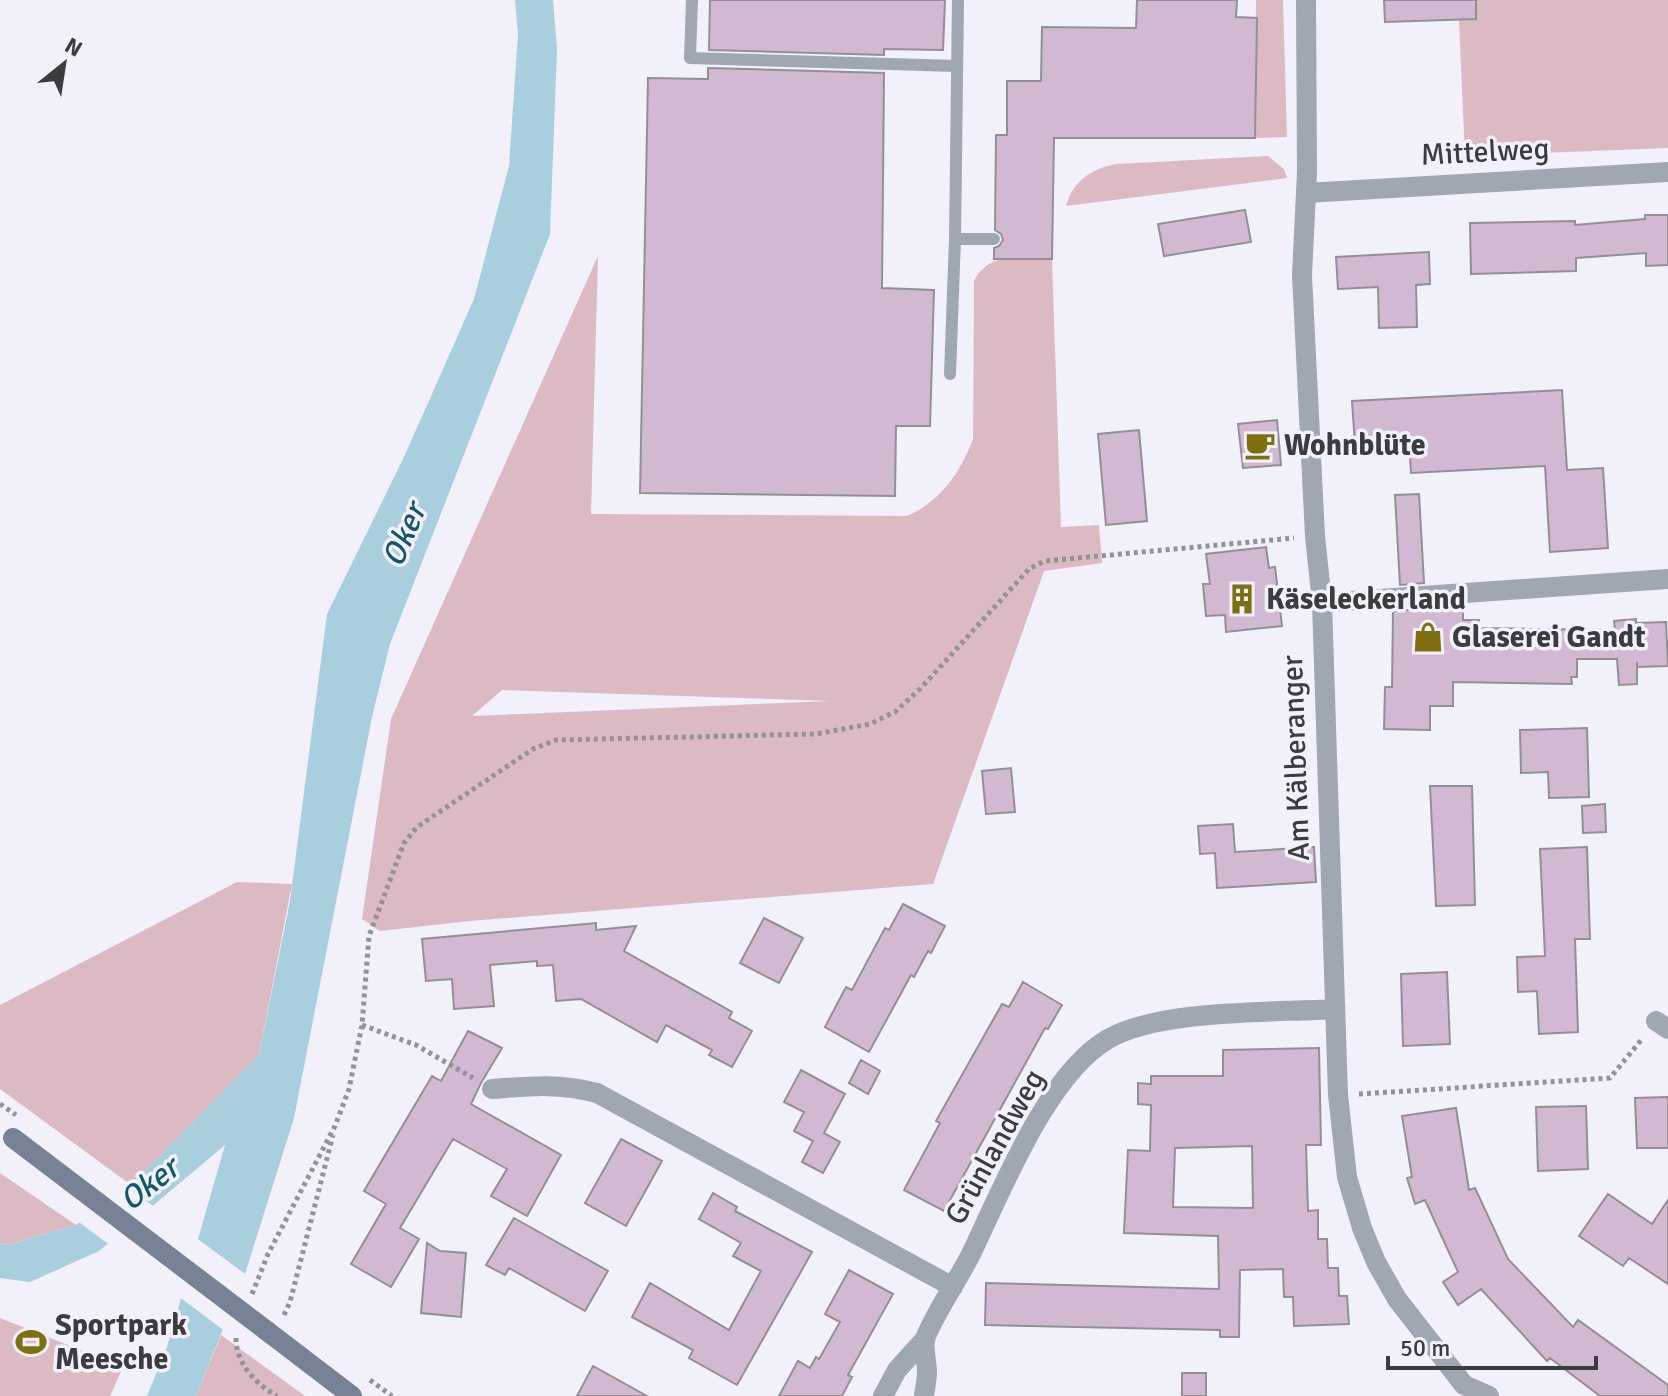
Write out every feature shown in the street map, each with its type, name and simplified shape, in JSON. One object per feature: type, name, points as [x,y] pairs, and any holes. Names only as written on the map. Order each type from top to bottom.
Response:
[{"type":"main road","points":[[6,1134],[352,1396]]},
{"type":"street","name":"Am Kälberanger","points":[[1306,0],[1306,193],[1302,275],[1315,536],[1322,603],[1338,1095],[1347,1177],[1371,1251],[1397,1299],[1462,1391]]},
{"type":"street","name":"Mittelweg","points":[[1306,193],[1668,172]]},
{"type":"street","points":[[1322,603],[1668,579]]},
{"type":"street","name":"Grünlandweg","points":[[883,1396],[897,1370],[925,1339],[1025,1143],[1056,1092],[1082,1059],[1108,1039],[1172,1018],[1334,1009]]},
{"type":"street","points":[[492,1089],[571,1086],[597,1093],[953,1287]]},
{"type":"street","points":[[924,1396],[927,1375],[925,1339]]},
{"type":"street","points":[[1462,1391],[1489,1396]]},
{"type":"lane","points":[[692,0],[690,58],[957,66]]},
{"type":"lane","points":[[950,374],[958,0]]},
{"type":"lane","points":[[955,239],[994,239]]},
{"type":"path","points":[[284,1315],[290,1302],[335,1126],[349,1089],[362,1025],[369,936],[410,834],[435,814],[533,749],[556,740],[816,734],[882,720],[908,701],[1034,565],[1045,561],[1315,536]]},
{"type":"path","points":[[362,1025],[416,1045],[492,1089]]},
{"type":"path","points":[[1338,1095],[1610,1078],[1662,1025]]},
{"type":"path","points":[[252,1295],[268,1254],[335,1126]]},
{"type":"path","points":[[241,1324],[236,1338],[239,1356],[264,1388],[277,1396]]},
{"type":"shaded area","points":[[1256,0],[1283,0],[1287,137],[1255,138]]},
{"type":"shaded area","points":[[1458,0],[1668,0],[1668,148],[1465,156]]},
{"type":"shaded area","points":[[1268,156],[1284,169],[1287,178],[1066,206],[1078,183],[1107,166]]},
{"type":"shaded area","points":[[598,256],[591,514],[907,516],[919,510],[948,485],[973,439],[974,281],[989,264],[998,260],[1052,259],[1061,527],[1099,525],[1102,563],[1044,571],[933,884],[380,931],[362,919],[391,719]],"holes":[[[502,690],[830,701],[472,716]]]},
{"type":"shaded area","points":[[237,882],[292,884],[259,1055],[131,1185],[0,1089],[0,1005]]},
{"type":"shaded area","points":[[0,1173],[76,1225],[8,1245],[0,1243]]},
{"type":"shaded area","name":"Sportpark Meesche","points":[[0,1318],[123,1367],[110,1396],[0,1396]]},
{"type":"shaded area","points":[[221,1335],[305,1396],[196,1396]]},
{"type":"water","name":"Oker","points":[[515,0],[553,0],[557,49],[550,234],[390,644],[372,717],[294,1118],[245,1274],[196,1396],[147,1396],[167,1347],[225,1145],[99,1251],[30,1282],[0,1278],[0,1243],[8,1245],[76,1225],[131,1185],[259,1055],[290,901],[327,614],[404,457],[474,299],[509,166],[518,34]]},
{"type":"pier","points":[[125,1185],[156,1208],[111,1246],[76,1220]]},
{"type":"pier","points":[[195,1237],[248,1276],[226,1332],[178,1296]]},
{"type":"building","points":[[710,0],[945,0],[943,50],[884,49],[884,55],[709,50]]},
{"type":"building","points":[[1137,0],[1237,0],[1236,17],[1257,18],[1255,138],[1054,138],[1052,259],[994,259],[994,248],[1003,240],[995,230],[996,135],[1007,135],[1007,81],[1041,81],[1042,27],[1136,28]]},
{"type":"building","points":[[1384,0],[1476,0],[1476,19],[1385,22]]},
{"type":"building","points":[[708,68],[884,73],[882,288],[934,290],[930,426],[896,426],[895,496],[640,493],[648,78],[708,79]]},
{"type":"building","points":[[1245,210],[1251,242],[1164,256],[1158,224]]},
{"type":"building","points":[[1645,215],[1668,215],[1668,265],[1646,266],[1646,253],[1576,258],[1576,271],[1471,274],[1470,223],[1575,221],[1575,225],[1645,219]]},
{"type":"building","points":[[1429,252],[1430,284],[1416,285],[1417,327],[1379,328],[1378,287],[1338,289],[1336,257]]},
{"type":"building","points":[[1562,390],[1567,470],[1603,468],[1608,548],[1550,552],[1545,466],[1411,473],[1409,442],[1355,445],[1352,401]]},
{"type":"building","name":"Wohnblüte","points":[[1277,420],[1281,465],[1243,468],[1238,424]]},
{"type":"building","points":[[1139,430],[1147,521],[1106,525],[1098,434]]},
{"type":"building","points":[[1419,494],[1424,583],[1400,585],[1395,495]]},
{"type":"building","name":"Käseleckerland","points":[[1266,547],[1269,568],[1275,567],[1282,626],[1226,632],[1225,615],[1206,616],[1203,584],[1210,584],[1206,554]]},
{"type":"building","points":[[1463,610],[1463,620],[1479,620],[1479,628],[1615,630],[1614,621],[1636,619],[1636,623],[1666,622],[1668,666],[1637,667],[1637,684],[1619,685],[1617,659],[1577,659],[1577,677],[1571,677],[1572,684],[1453,682],[1453,706],[1430,706],[1430,730],[1384,729],[1385,687],[1392,687],[1393,611]]},
{"type":"building","points":[[1587,728],[1589,797],[1549,798],[1548,772],[1521,773],[1520,730]]},
{"type":"building","points":[[1011,768],[1015,812],[986,814],[982,771]]},
{"type":"building","points":[[1430,786],[1472,786],[1475,905],[1436,906]]},
{"type":"building","points":[[1605,804],[1606,832],[1583,833],[1582,806]]},
{"type":"building","points":[[1233,824],[1235,852],[1314,847],[1316,882],[1217,888],[1215,853],[1200,854],[1198,826]]},
{"type":"building","points":[[1587,847],[1590,939],[1575,939],[1578,1032],[1539,1034],[1537,991],[1518,992],[1517,957],[1545,956],[1540,849]]},
{"type":"building","points":[[903,904],[945,926],[931,953],[928,951],[914,977],[911,975],[869,1052],[825,1027],[846,987],[852,990],[885,928],[889,930]]},
{"type":"building","points":[[764,918],[803,938],[779,983],[740,963]]},
{"type":"building","points":[[596,923],[596,930],[636,926],[624,951],[732,1012],[729,1018],[752,1031],[732,1067],[709,1055],[712,1050],[666,1025],[657,1042],[581,999],[556,1001],[553,965],[537,966],[537,961],[490,965],[494,1006],[454,1009],[452,979],[426,981],[422,939]]},
{"type":"building","points":[[1447,972],[1450,1044],[1403,1046],[1401,974]]},
{"type":"building","points":[[1023,982],[1062,1005],[1048,1029],[1045,1028],[944,1211],[904,1190],[940,1123],[936,1121],[1002,1004],[1009,1007]]},
{"type":"building","points":[[468,1031],[502,1048],[471,1104],[561,1155],[527,1216],[491,1196],[507,1169],[453,1139],[400,1228],[419,1239],[391,1287],[351,1264],[386,1204],[364,1191],[432,1076],[441,1081]]},
{"type":"building","points":[[1319,1048],[1321,1145],[1306,1145],[1308,1211],[1318,1210],[1318,1239],[1327,1239],[1328,1268],[1338,1268],[1339,1296],[1347,1296],[1349,1324],[1294,1326],[1293,1297],[1284,1297],[1283,1269],[1240,1270],[1239,1337],[1220,1337],[1220,1330],[985,1325],[986,1283],[1219,1289],[1218,1236],[1124,1233],[1128,1150],[1150,1151],[1151,1105],[1138,1104],[1138,1083],[1151,1084],[1151,1076],[1223,1076],[1223,1050]],"holes":[[[1252,1146],[1253,1208],[1173,1207],[1175,1148]]]},
{"type":"building","points":[[861,1060],[880,1071],[868,1094],[849,1083]]},
{"type":"building","points":[[801,1070],[845,1094],[824,1133],[840,1142],[823,1173],[802,1162],[813,1141],[794,1131],[804,1112],[784,1102]]},
{"type":"building","points":[[1668,1097],[1668,1148],[1637,1148],[1635,1098]]},
{"type":"building","points":[[1586,1106],[1588,1169],[1538,1171],[1536,1107]]},
{"type":"building","points":[[1456,1108],[1469,1190],[1475,1188],[1508,1259],[1573,1327],[1578,1320],[1668,1385],[1668,1396],[1600,1396],[1550,1358],[1547,1361],[1481,1289],[1458,1305],[1443,1282],[1458,1272],[1425,1200],[1415,1204],[1407,1178],[1412,1177],[1402,1116]]},
{"type":"building","points":[[621,1139],[662,1161],[626,1226],[585,1203]]},
{"type":"building","points":[[713,1193],[737,1207],[735,1211],[812,1252],[737,1385],[689,1358],[693,1350],[632,1317],[650,1283],[729,1330],[761,1271],[733,1256],[741,1243],[699,1219]]},
{"type":"building","points":[[1608,1194],[1652,1224],[1668,1200],[1668,1284],[1629,1258],[1623,1266],[1579,1236]]},
{"type":"building","points":[[514,1218],[608,1271],[585,1311],[509,1268],[505,1275],[486,1265]]},
{"type":"building","points":[[427,1243],[440,1251],[466,1253],[461,1317],[421,1313]]},
{"type":"building","points":[[849,1270],[893,1294],[848,1375],[852,1377],[842,1396],[779,1396],[798,1361],[810,1368],[816,1357],[819,1359],[840,1322],[825,1314]]},
{"type":"building","points":[[593,1366],[647,1396],[577,1396]]},
{"type":"building","points":[[1182,1373],[1206,1373],[1206,1396],[1182,1396]]},
{"type":"place","name":"Wohnblüte","points":[[1260,445]]},
{"type":"place","name":"Käseleckerland","points":[[1242,599]]},
{"type":"place","name":"Glaserei Gandt","points":[[1428,637]]},
{"type":"place","name":"Sportpark Meesche","points":[[31,1342]]}]
